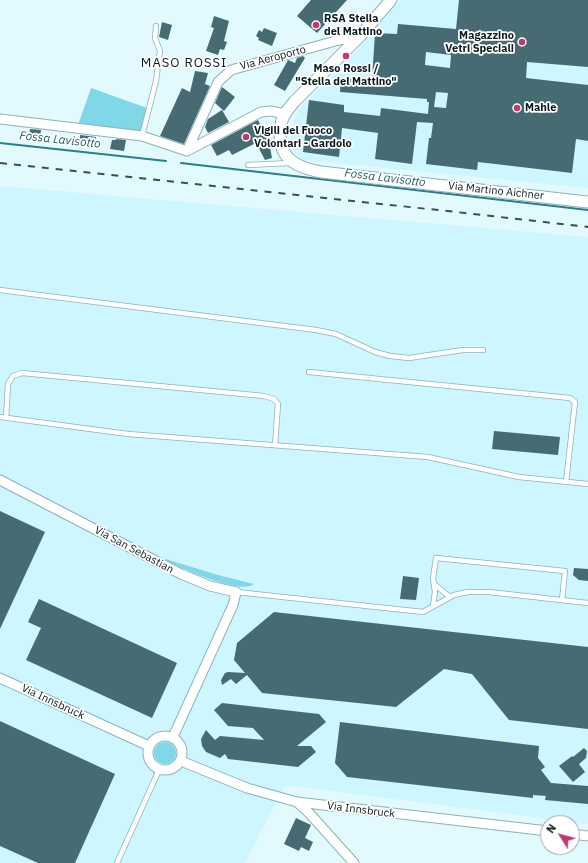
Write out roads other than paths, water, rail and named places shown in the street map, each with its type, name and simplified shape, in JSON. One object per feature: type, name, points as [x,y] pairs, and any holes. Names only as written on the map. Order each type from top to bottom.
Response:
[{"type":"street","points":[[0,119],[142,136],[187,151],[261,112],[271,111],[285,114],[294,102],[360,36],[391,0]]},
{"type":"street","name":"Via Aeroporto","points":[[187,151],[218,82],[231,70],[339,40],[360,36]]},
{"type":"street","name":"Via Martino Aichner","points":[[285,114],[281,124],[280,142],[282,150],[293,162],[306,169],[333,174],[588,202]]},
{"type":"street","name":"Via San Sebastian","points":[[0,480],[181,574],[210,586],[236,592]]},
{"type":"street","points":[[173,737],[233,605],[236,592]]},
{"type":"street","name":"Via Innsbruck","points":[[0,678],[149,746]]},
{"type":"street","points":[[162,736],[173,737],[181,745],[183,756],[181,761],[174,768],[169,770],[159,770],[150,763],[148,752],[149,746],[152,742],[162,736]]},
{"type":"street","name":"Via Innsbruck","points":[[181,761],[247,788],[297,802],[540,831]]},
{"type":"street","points":[[297,802],[310,814],[354,863]]},
{"type":"lane","points":[[142,136],[156,81],[160,51],[155,38],[156,26]]},
{"type":"lane","points":[[248,165],[293,162]]},
{"type":"lane","points":[[0,290],[316,330],[336,334],[375,352],[390,356],[409,358],[463,350],[483,350]]},
{"type":"lane","points":[[309,372],[570,398],[575,402],[566,482]]},
{"type":"lane","points":[[6,418],[8,384],[13,376],[22,373],[264,396],[274,399],[278,404],[275,445]]},
{"type":"lane","points":[[0,417],[128,434],[428,457],[519,477],[588,484]]},
{"type":"lane","points":[[433,606],[435,592],[433,578],[436,558],[565,571],[562,600]]},
{"type":"lane","points":[[434,584],[450,597]]},
{"type":"lane","name":"Via San Sebastian","points":[[236,592],[276,595],[423,612],[450,597],[468,592],[489,592],[588,603]]},
{"type":"lane","points":[[117,863],[159,770]]},
{"type":"waterway","name":"Fossa Lavisotto","points":[[0,143],[166,161]]},
{"type":"waterway","name":"Fossa Lavisotto","points":[[181,163],[588,210]]},
{"type":"railway","points":[[0,163],[588,227]]},
{"type":"place","name":"RSA Stella del Mattino","points":[[316,25]]},
{"type":"place","name":"Magazzino Vetri Speciali","points":[[522,42]]},
{"type":"place","name":"Maso Rossi / \"Stella del Mattino\"","points":[[346,56]]},
{"type":"place","name":"Mahle","points":[[517,108]]},
{"type":"place","name":"Vigili del Fuoco Volontari - Gardolo","points":[[246,137]]},
{"type":"district","name":"MASO ROSSI","points":[[184,63]]}]
